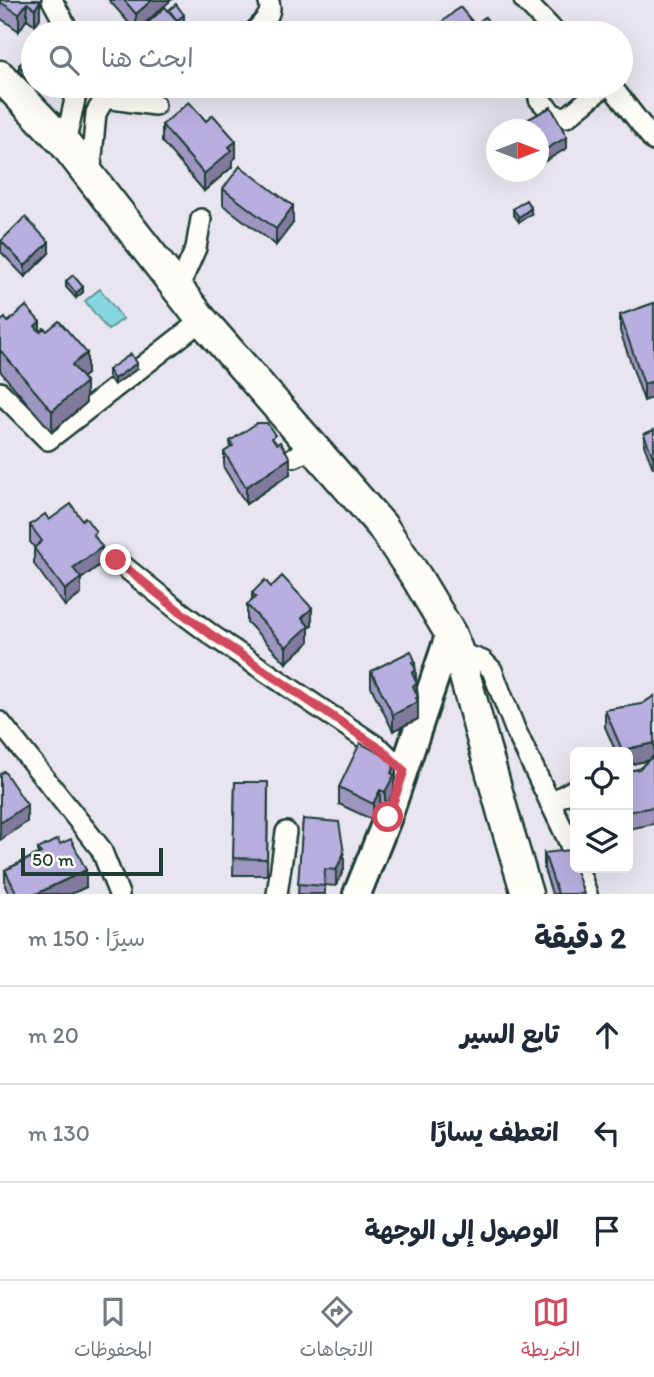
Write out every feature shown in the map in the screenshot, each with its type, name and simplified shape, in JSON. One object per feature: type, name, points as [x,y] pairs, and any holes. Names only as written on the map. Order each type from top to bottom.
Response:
[{"type":"main road","points":[[0,76],[65,144],[304,452],[382,526],[417,578],[454,644],[527,894]]},
{"type":"street","points":[[52,0],[63,21]]},
{"type":"street","points":[[264,21],[270,14],[271,6],[268,0]]},
{"type":"street","points":[[524,0],[544,21]]},
{"type":"street","points":[[65,144],[75,98]]},
{"type":"street","points":[[90,178],[96,113],[104,98]]},
{"type":"street","points":[[111,98],[155,105]]},
{"type":"street","points":[[539,99],[555,115],[567,117],[590,98]]},
{"type":"street","points":[[620,98],[654,141]]},
{"type":"street","points":[[178,289],[197,247],[201,219]]},
{"type":"street","points":[[164,341],[202,320]]},
{"type":"street","points":[[0,392],[48,440],[202,320]]},
{"type":"street","points":[[116,560],[220,642],[382,750],[404,771]]},
{"type":"street","points":[[357,894],[454,644],[472,657],[483,661],[492,670],[515,729],[570,845]]},
{"type":"street","points":[[0,722],[101,849],[118,894]]},
{"type":"street","points":[[550,803],[570,792]]},
{"type":"street","points":[[278,894],[285,832]]},
{"type":"street","points":[[580,873],[587,894]]},
{"type":"water","points":[[100,289],[123,319],[108,330],[85,301]]},
{"type":"building","points":[[0,0],[40,1],[35,9],[27,3],[19,14]]},
{"type":"building","points":[[124,0],[152,0],[136,14]]},
{"type":"building","points":[[176,4],[184,15],[177,20],[169,10]]},
{"type":"building","points":[[165,7],[177,21],[150,21]]},
{"type":"building","points":[[460,7],[472,21],[443,21]]},
{"type":"building","points":[[189,102],[206,121],[213,115],[236,141],[229,147],[232,150],[204,174],[162,125]]},
{"type":"building","points":[[551,107],[567,137],[549,147],[549,119],[529,119]]},
{"type":"building","points":[[240,166],[293,206],[276,229],[223,189]]},
{"type":"building","points":[[526,200],[531,208],[519,217],[513,209]]},
{"type":"building","points":[[25,217],[49,242],[25,266],[1,241]]},
{"type":"building","points":[[73,275],[83,287],[76,293],[66,281]]},
{"type":"building","points":[[654,303],[654,381],[644,384],[620,315]]},
{"type":"building","points":[[26,306],[40,322],[35,326],[40,332],[44,328],[47,331],[59,321],[87,353],[72,365],[86,382],[52,411],[0,350],[0,322],[5,318],[8,322]]},
{"type":"building","points":[[131,354],[137,363],[114,379],[108,370]]},
{"type":"building","points":[[257,423],[267,423],[275,435],[272,438],[277,444],[280,442],[290,458],[246,487],[224,452],[233,446],[230,441]]},
{"type":"building","points":[[654,430],[654,456],[653,457],[644,434]]},
{"type":"building","points":[[71,504],[82,520],[85,517],[96,532],[93,534],[102,547],[73,568],[81,578],[65,590],[34,548],[42,541],[30,525],[45,514],[49,520]]},
{"type":"building","points":[[282,576],[312,608],[302,618],[309,626],[286,647],[247,605],[256,597],[252,593],[265,580],[271,587]]},
{"type":"building","points":[[411,651],[416,670],[412,673],[417,684],[413,686],[418,702],[393,715],[371,671]]},
{"type":"building","points":[[654,696],[654,743],[621,747],[605,710],[642,704]]},
{"type":"building","points":[[360,743],[396,761],[391,773],[394,775],[385,792],[380,790],[373,804],[339,787]]},
{"type":"building","points":[[653,756],[654,807],[633,811],[633,770],[639,769]]},
{"type":"building","points":[[4,771],[27,805],[0,823],[0,774]]},
{"type":"building","points":[[235,782],[268,782],[267,859],[233,858]]},
{"type":"building","points":[[303,819],[339,822],[344,853],[336,870],[325,869],[324,886],[298,884]]},
{"type":"building","points":[[58,839],[60,844],[71,839],[86,870],[36,894],[17,894],[5,870],[41,853],[38,849]]},
{"type":"building","points":[[569,850],[570,873],[577,873],[584,894],[558,894],[544,853]]},
{"type":"route","points":[[116,560],[213,636],[382,750],[404,771],[388,817]]}]
